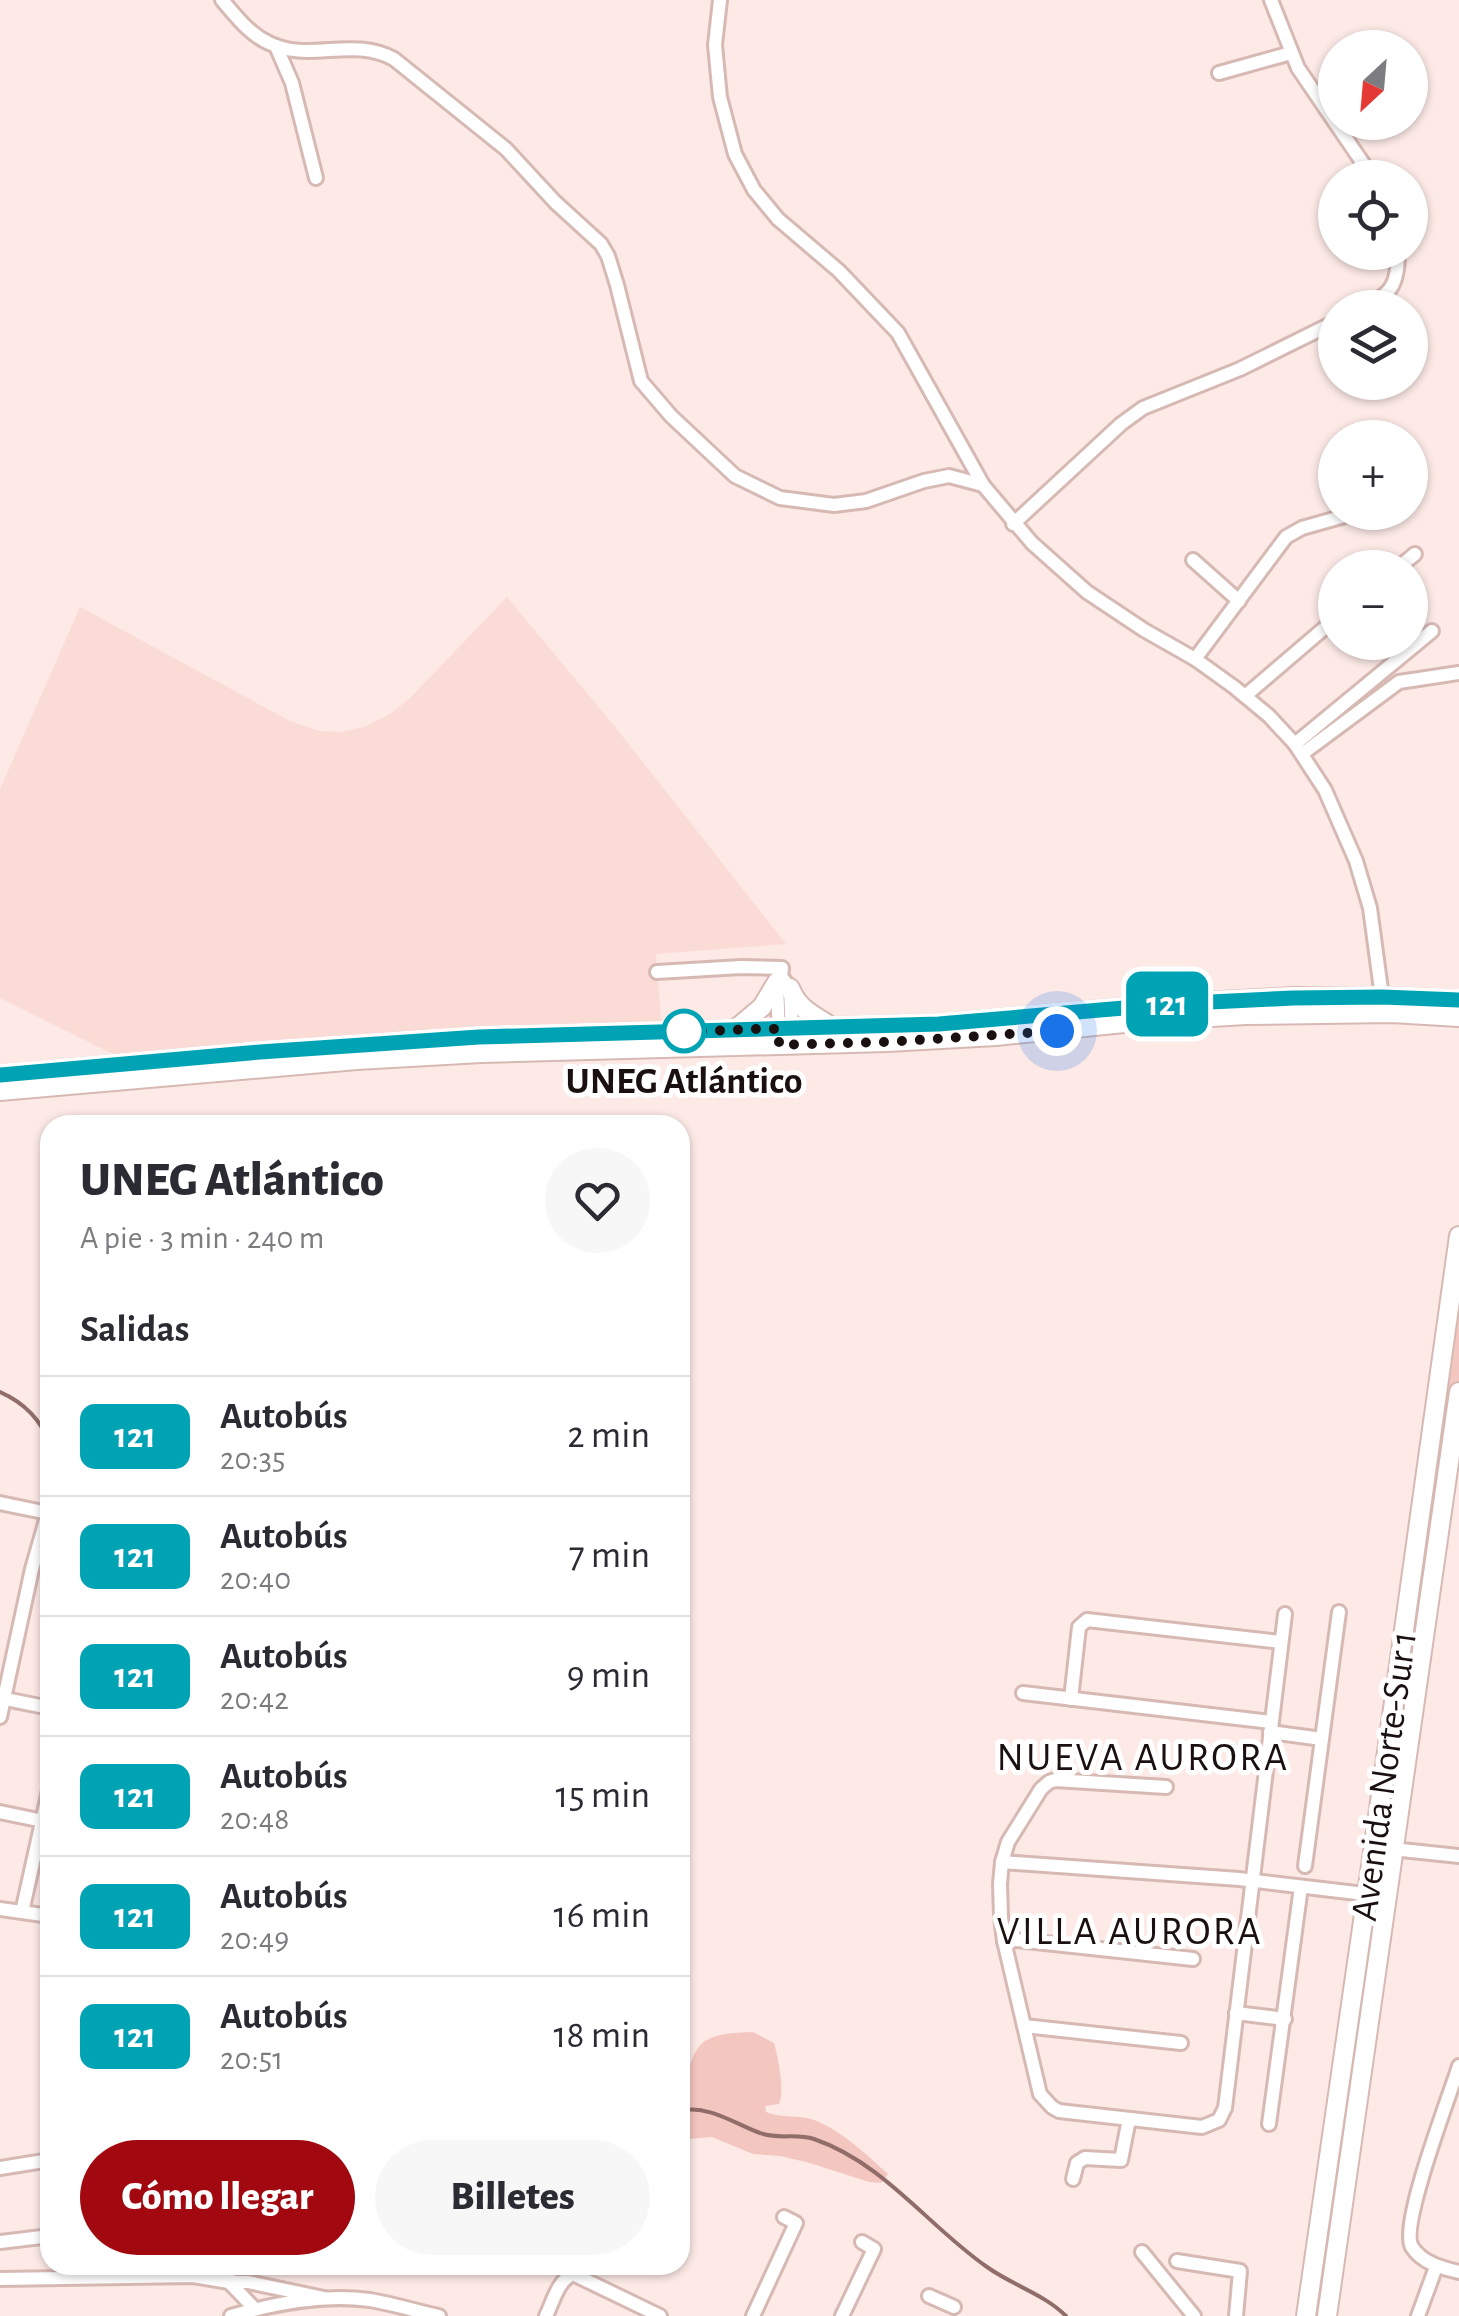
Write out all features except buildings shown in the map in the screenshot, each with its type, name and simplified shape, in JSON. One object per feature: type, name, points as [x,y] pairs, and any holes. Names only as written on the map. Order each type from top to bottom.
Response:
[{"type":"main road","points":[[738,1028],[783,982],[800,1006],[834,1028]]},
{"type":"main road","points":[[0,1075],[369,1044],[572,1034],[738,1028],[786,1037],[834,1028],[939,1024],[1224,1000],[1459,1000]]},
{"type":"main road","points":[[0,1092],[357,1060],[786,1037],[978,1037],[1246,1015],[1392,1013],[1459,1017]]},
{"type":"main road","name":"Avenida Norte-Sur 1","points":[[1326,2316],[1459,1236]]},
{"type":"main road","name":"Avenida Norte-Sur 1","points":[[1306,2316],[1377,1895],[1392,1849],[1459,1392]]},
{"type":"street","points":[[222,0],[258,37],[276,46],[316,51],[361,48],[394,59],[506,150],[601,244],[617,285],[641,381],[671,416],[735,476],[780,498],[834,505],[866,501],[948,476],[983,485]]},
{"type":"street","points":[[720,0],[715,63],[728,133],[754,190],[778,219],[846,279],[898,333],[983,485],[1032,544],[1087,592],[1196,659],[1245,696],[1299,749],[1325,790],[1364,884],[1382,997]]},
{"type":"street","points":[[1271,0],[1291,53],[1361,160]]},
{"type":"street","points":[[276,46],[292,82],[316,178]]},
{"type":"street","points":[[1219,73],[1291,53]]},
{"type":"street","points":[[1013,524],[1143,408],[1240,370],[1318,331]]},
{"type":"street","points":[[1196,659],[1286,536],[1318,523]]},
{"type":"street","points":[[1194,560],[1239,600]]},
{"type":"street","points":[[1299,749],[1432,631]]},
{"type":"street","points":[[1245,696],[1318,634]]},
{"type":"street","points":[[1299,749],[1400,682],[1459,674]]},
{"type":"street","points":[[657,972],[782,968],[786,1037]]},
{"type":"street","points":[[0,1502],[40,1510]]},
{"type":"street","points":[[0,1717],[40,1540]]},
{"type":"street","points":[[1305,1866],[1339,1612]]},
{"type":"street","points":[[1166,1787],[1048,1782],[1004,1852],[1000,1902],[1004,1941],[1040,2094],[1052,2107],[1202,2128],[1219,2120],[1225,2108],[1284,1614]]},
{"type":"street","points":[[1071,1699],[1079,1627],[1087,1620],[1281,1642]]},
{"type":"street","points":[[1023,1693],[1271,1727],[1322,1738]]},
{"type":"street","points":[[2,1698],[40,1706]]},
{"type":"street","points":[[0,1812],[40,1821]]},
{"type":"street","points":[[22,1912],[40,1847]]},
{"type":"street","points":[[1392,1849],[1459,1856]]},
{"type":"street","points":[[1002,1862],[1377,1895]]},
{"type":"street","points":[[1269,2124],[1301,1887]]},
{"type":"street","points":[[0,1910],[40,1915]]},
{"type":"street","points":[[1004,1941],[1193,1960]]},
{"type":"street","points":[[1236,2013],[1285,2020]]},
{"type":"street","points":[[1024,2026],[1181,2043]]},
{"type":"street","points":[[1459,2066],[1415,2201],[1409,2234],[1414,2249],[1436,2267],[1459,2272]]},
{"type":"street","points":[[1073,2180],[1077,2162],[1085,2158],[1121,2160],[1129,2119]]},
{"type":"street","points":[[0,2168],[40,2162]]},
{"type":"street","points":[[753,2316],[796,2223],[784,2217]]},
{"type":"street","points":[[0,2242],[40,2237]]},
{"type":"street","points":[[842,2316],[874,2248],[862,2242]]},
{"type":"street","points":[[1142,2252],[1194,2316]]},
{"type":"street","points":[[1178,2261],[1240,2271],[1236,2316]]},
{"type":"street","points":[[1418,2316],[1436,2267]]},
{"type":"street","points":[[0,2280],[198,2275]]},
{"type":"street","points":[[231,2275],[255,2312]]},
{"type":"street","points":[[242,2275],[324,2298]]},
{"type":"street","points":[[546,2316],[562,2281],[578,2275],[660,2316]]},
{"type":"street","points":[[231,2316],[324,2298],[373,2301],[439,2316]]},
{"type":"street","points":[[338,2316],[342,2298]]},
{"type":"street","points":[[935,2316],[941,2302]]},
{"type":"shaded area","name":"UNEG Atlántico","points":[[507,597],[786,944],[656,954],[662,1032],[131,1063],[0,998],[0,789],[80,607],[290,721],[319,731],[341,732],[364,727],[410,698]]},
{"type":"shaded area","points":[[1459,1236],[1459,1392],[1327,2316],[1306,2316]]},
{"type":"shaded area","points":[[753,2032],[774,2043],[781,2098],[779,2104],[765,2106],[766,2112],[808,2118],[834,2130],[888,2174],[881,2183],[780,2156],[753,2154],[712,2137],[690,2139],[690,2064],[703,2043],[731,2033]]},
{"type":"waterway","points":[[0,1392],[16,1401],[40,1425]]},
{"type":"waterway","points":[[690,2110],[711,2113],[767,2135],[807,2137],[839,2150],[884,2179],[965,2251],[1066,2316]]},
{"type":"bus line","name":"121","points":[[0,1075],[479,1037],[939,1024],[1224,1000],[1459,1000]]},
{"type":"place","name":"UNEG Atlántico","points":[[684,1031]]},
{"type":"district","name":"NUEVA AURORA","points":[[1143,1756]]},
{"type":"district","name":"VILLA AURORA","points":[[1130,1930]]},
{"type":"route","points":[[684,1031],[779,1029],[779,1045],[1057,1031]]}]
